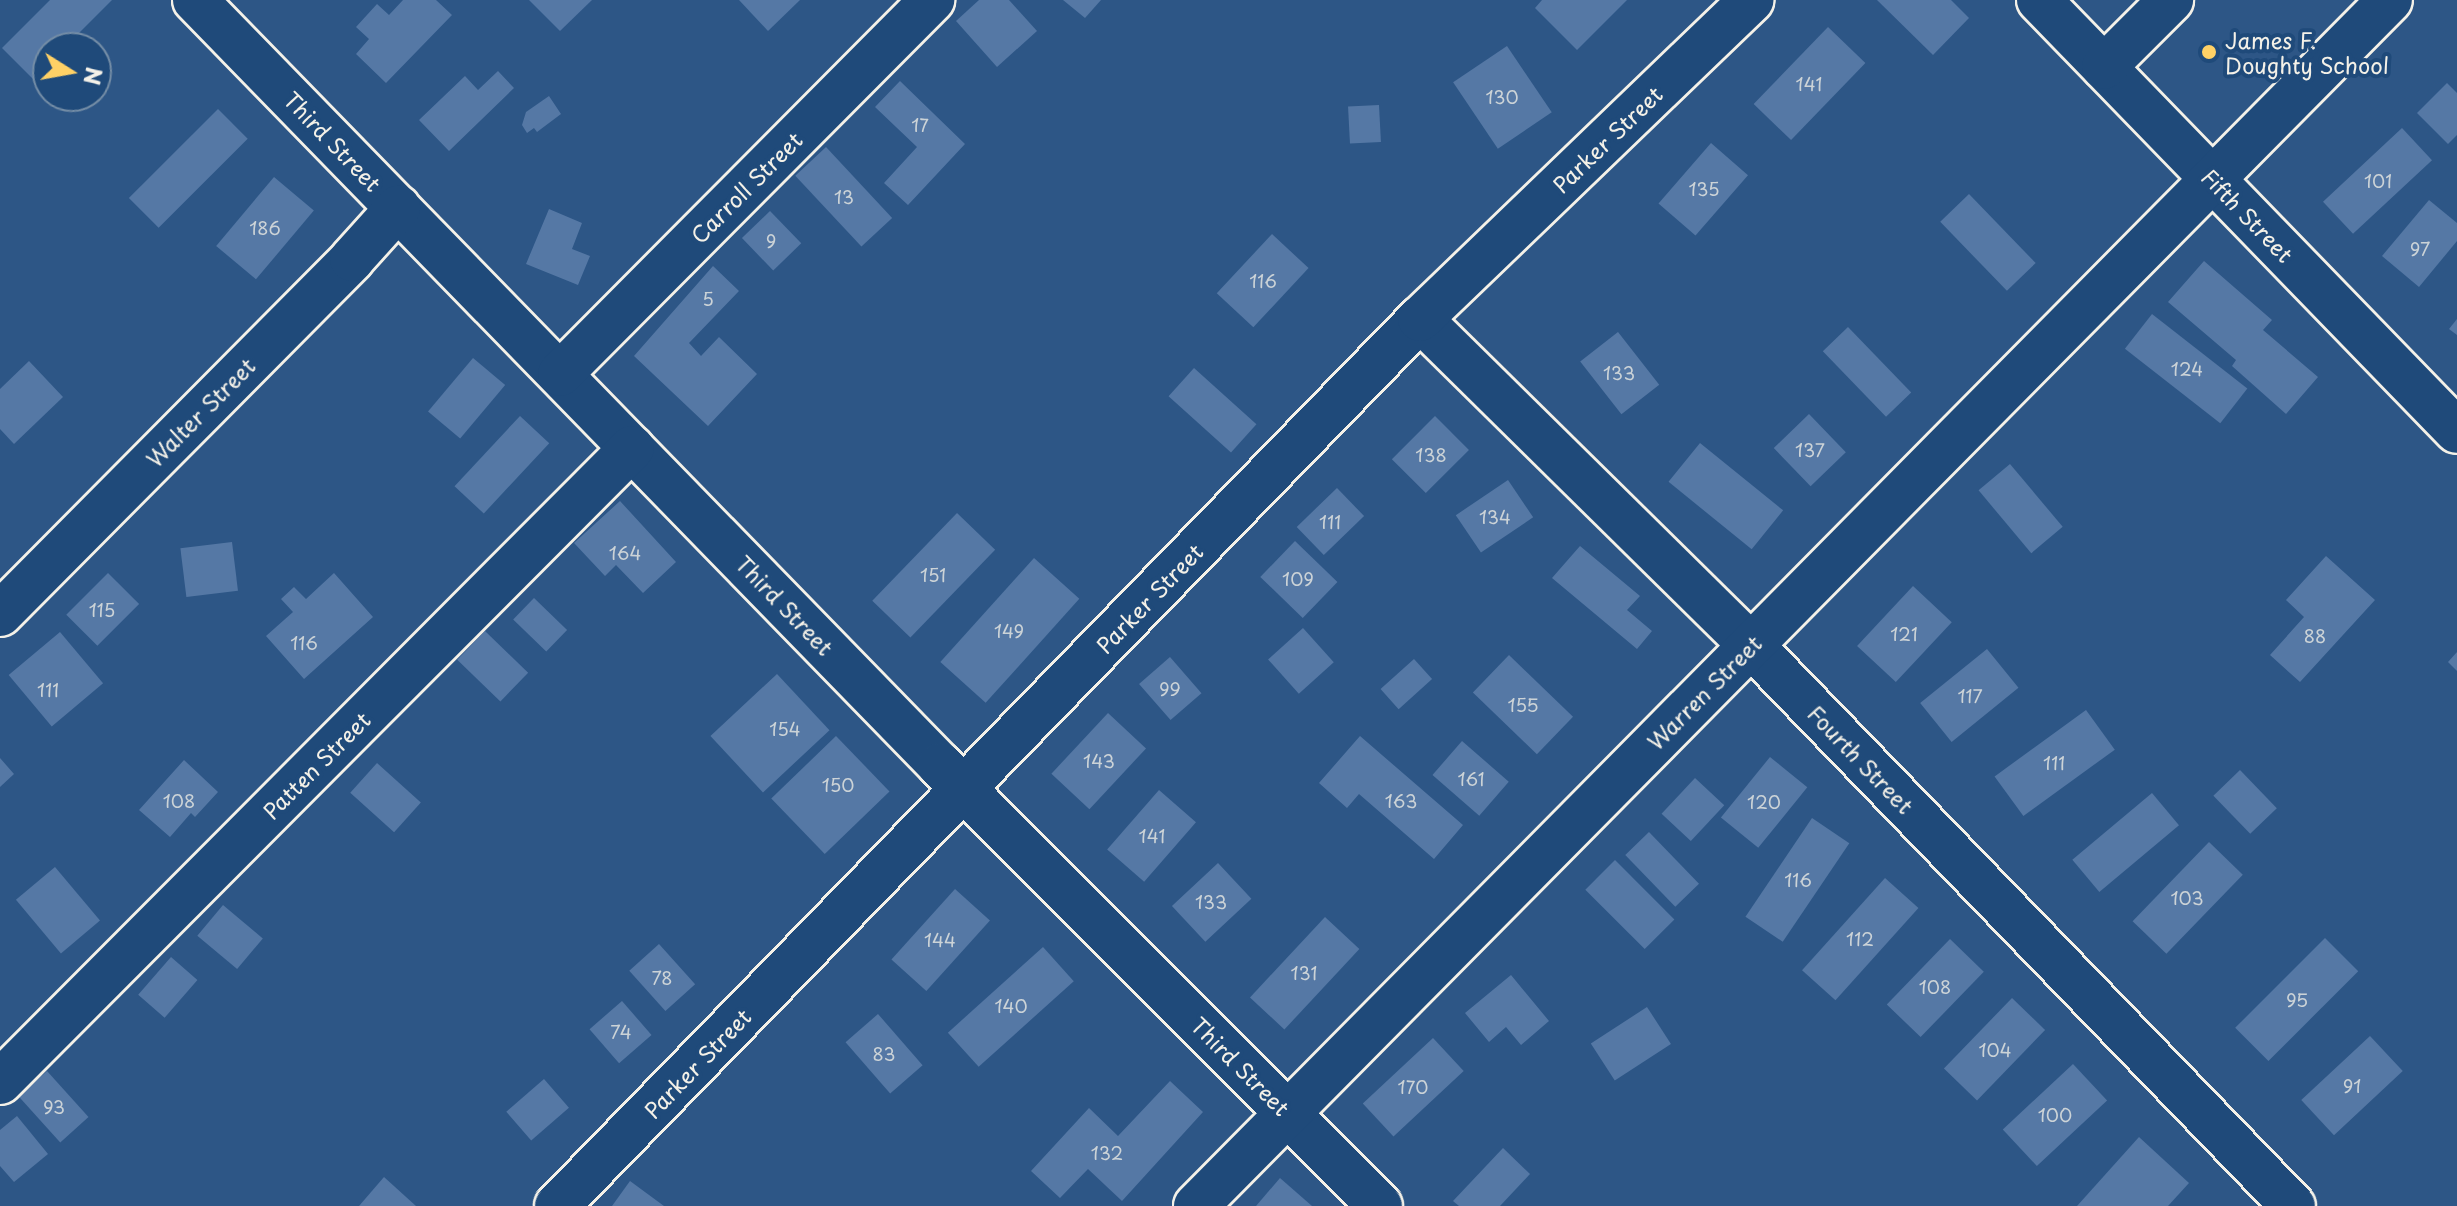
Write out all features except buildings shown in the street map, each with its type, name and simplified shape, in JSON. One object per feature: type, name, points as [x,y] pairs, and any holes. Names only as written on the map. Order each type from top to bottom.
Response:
[{"type":"street","name":"Third Street","points":[[195,0],[965,789],[1380,1206]]},
{"type":"street","name":"Carroll Street","points":[[560,374],[932,0]]},
{"type":"street","name":"Parker Street","points":[[557,1206],[1420,319],[1751,0]]},
{"type":"street","name":"Fifth Street","points":[[2039,0],[2457,431]]},
{"type":"street","points":[[2104,67],[2171,0]]},
{"type":"street","name":"Warren Street","points":[[1196,1206],[2390,0]]},
{"type":"street","name":"Walter Street","points":[[0,614],[352,259],[398,208]]},
{"type":"street","name":"Fourth Street","points":[[1420,319],[1751,645],[2293,1206]]},
{"type":"street","name":"Patten Street","points":[[0,1082],[632,448]]},
{"type":"place","name":"James F. Doughty School","points":[[2209,52]]}]
